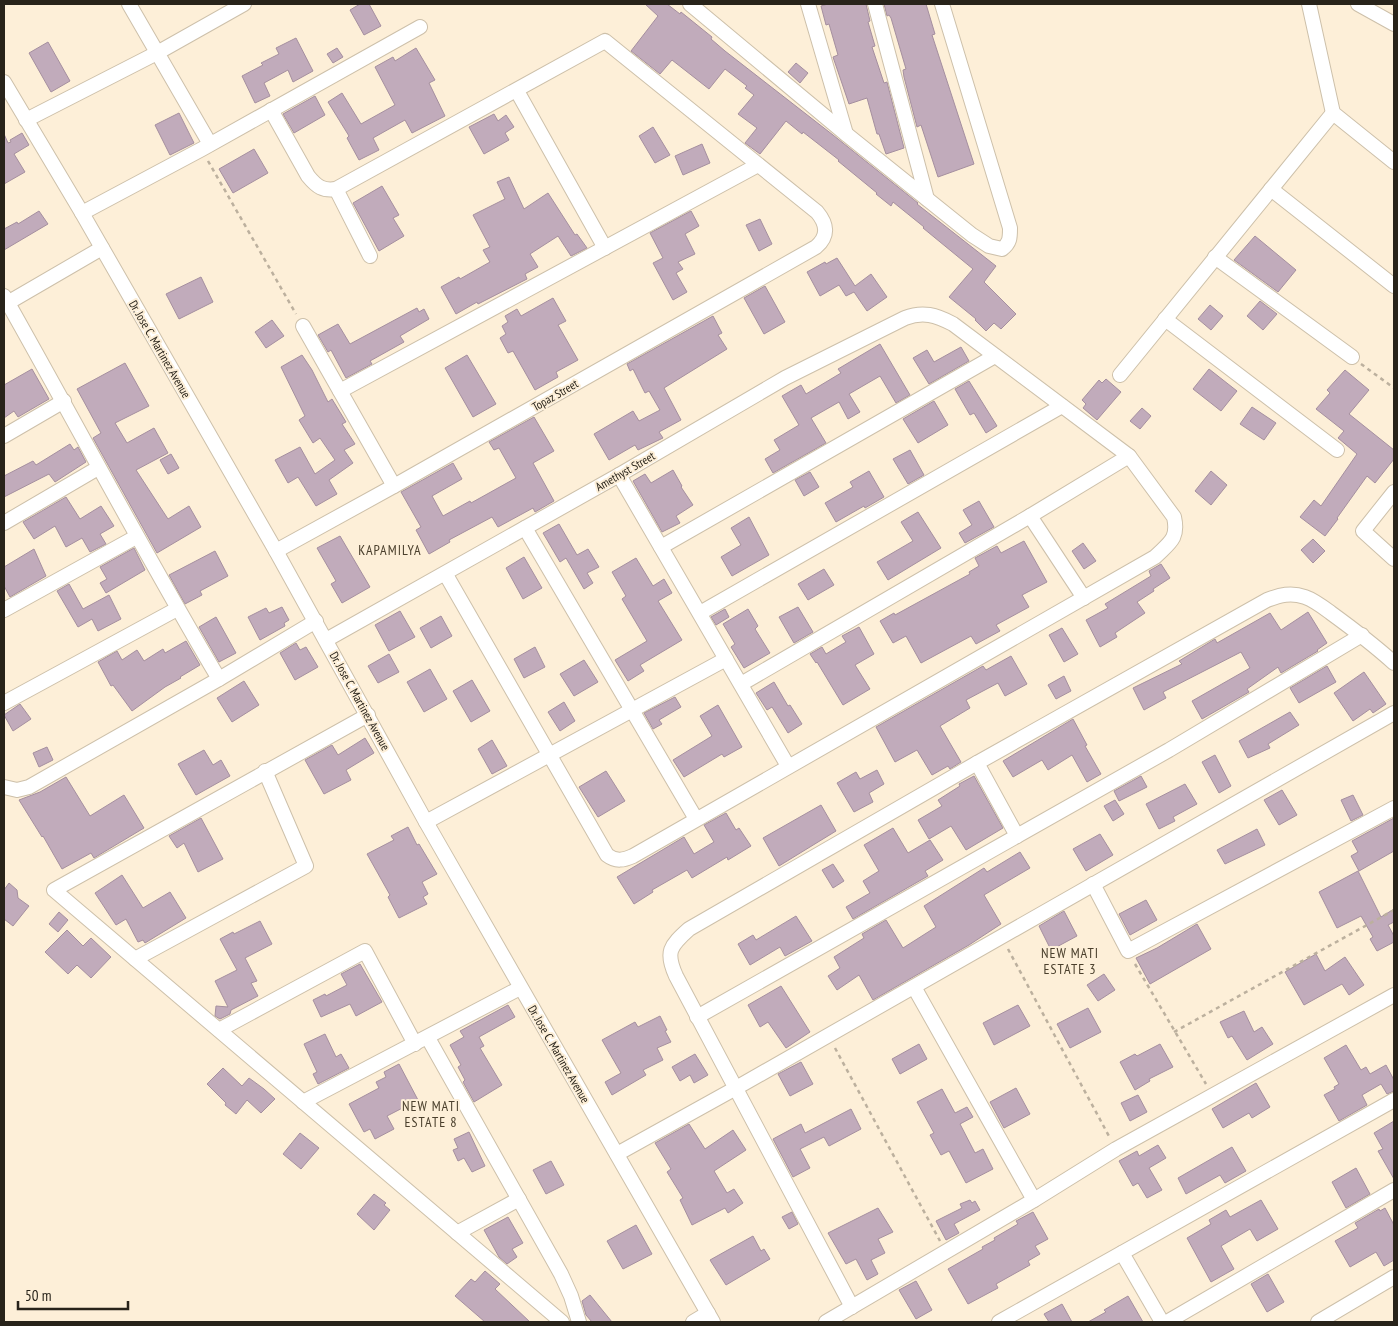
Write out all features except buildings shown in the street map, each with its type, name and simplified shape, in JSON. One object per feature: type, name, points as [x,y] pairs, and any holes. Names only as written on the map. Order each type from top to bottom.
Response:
[{"type":"street","points":[[129,4],[158,53],[206,147]]},
{"type":"street","points":[[26,120],[158,53],[244,4]]},
{"type":"street","points":[[690,4],[972,236],[989,246],[1002,249],[1008,245],[1010,228],[942,4]]},
{"type":"street","points":[[808,4],[846,134]]},
{"type":"street","points":[[875,4],[927,199]]},
{"type":"street","points":[[1309,4],[1333,113],[1394,162]]},
{"type":"street","points":[[1358,4],[1394,24]]},
{"type":"street","points":[[82,213],[206,147],[420,27]]},
{"type":"street","points":[[271,110],[315,185],[322,189],[336,189],[605,42],[758,166],[340,392]]},
{"type":"street","name":"Dr. Jose C. Martinez Avenue","points":[[4,82],[82,213],[276,551],[520,988],[711,1318]]},
{"type":"street","points":[[517,91],[605,248]]},
{"type":"street","points":[[1120,375],[1333,113]]},
{"type":"street","name":"Topaz Street","points":[[276,551],[816,247],[825,237],[826,231],[822,218],[817,212],[758,166]]},
{"type":"street","points":[[336,189],[370,256]]},
{"type":"street","points":[[1271,189],[1394,286]]},
{"type":"street","points":[[102,248],[5,301],[64,401],[98,468],[177,609],[219,679]]},
{"type":"street","points":[[1215,257],[1352,358]]},
{"type":"street","name":"Amethyst Street","points":[[326,640],[619,475],[784,378],[905,318],[916,314],[940,317],[953,324],[995,356]]},
{"type":"street","points":[[1165,319],[1337,450]]},
{"type":"street","points":[[303,326],[394,486]]},
{"type":"street","points":[[445,573],[607,855],[612,858],[626,860],[1155,557],[1174,538],[1177,528],[1174,518],[1129,456],[995,356],[661,547]]},
{"type":"street","points":[[4,436],[64,401]]},
{"type":"street","points":[[700,613],[1062,406]]},
{"type":"street","points":[[741,684],[1030,516],[1129,456]]},
{"type":"street","points":[[4,523],[98,468]]},
{"type":"street","points":[[619,475],[788,766]]},
{"type":"street","points":[[1394,492],[1364,531],[1394,559]]},
{"type":"street","points":[[1030,516],[1084,598]]},
{"type":"street","points":[[525,528],[696,819]]},
{"type":"street","points":[[4,610],[136,536]]},
{"type":"street","points":[[852,1307],[670,962],[670,950],[676,940],[689,929],[977,763],[1280,595],[1292,594],[1306,597],[1362,635],[1394,663]]},
{"type":"street","points":[[4,703],[177,609]]},
{"type":"street","points":[[4,787],[17,790],[29,787],[219,679],[316,621]]},
{"type":"street","points":[[698,1017],[1169,750],[1362,635]]},
{"type":"street","points":[[426,822],[726,659]]},
{"type":"street","points":[[617,1154],[1394,713]]},
{"type":"street","points":[[368,715],[54,890],[562,1322]]},
{"type":"street","points":[[977,763],[1017,836]]},
{"type":"street","points":[[135,959],[306,866],[265,771]]},
{"type":"street","points":[[1093,884],[1128,951],[1394,808]]},
{"type":"street","points":[[219,1030],[365,951],[415,1044]]},
{"type":"street","points":[[914,987],[1034,1200]]},
{"type":"street","points":[[304,1102],[520,988]]},
{"type":"street","points":[[826,1322],[1116,1150],[1394,995]]},
{"type":"street","points":[[428,1038],[561,1274],[572,1296],[579,1322]]},
{"type":"street","points":[[999,1322],[1394,1100]]},
{"type":"street","points":[[1167,1322],[1394,1190]]},
{"type":"street","points":[[458,1233],[519,1199]]},
{"type":"street","points":[[1122,1253],[1162,1322]]},
{"type":"street","points":[[1318,1322],[1394,1278]]},
{"type":"street","points":[[693,1322],[711,1318]]},
{"type":"path","points":[[206,147],[303,326]]},
{"type":"path","points":[[1352,358],[1394,388]]},
{"type":"path","points":[[1174,1032],[1394,910]]},
{"type":"path","points":[[1002,937],[1116,1150]]},
{"type":"path","points":[[1128,951],[1213,1096]]},
{"type":"path","points":[[829,1035],[946,1252]]},
{"type":"district","name":"KAPAMILYA","points":[[390,550]]},
{"type":"district","name":"NEW MATI ESTATE 3","points":[[1070,962]]},
{"type":"district","name":"NEW MATI ESTATE 8","points":[[431,1114]]}]
